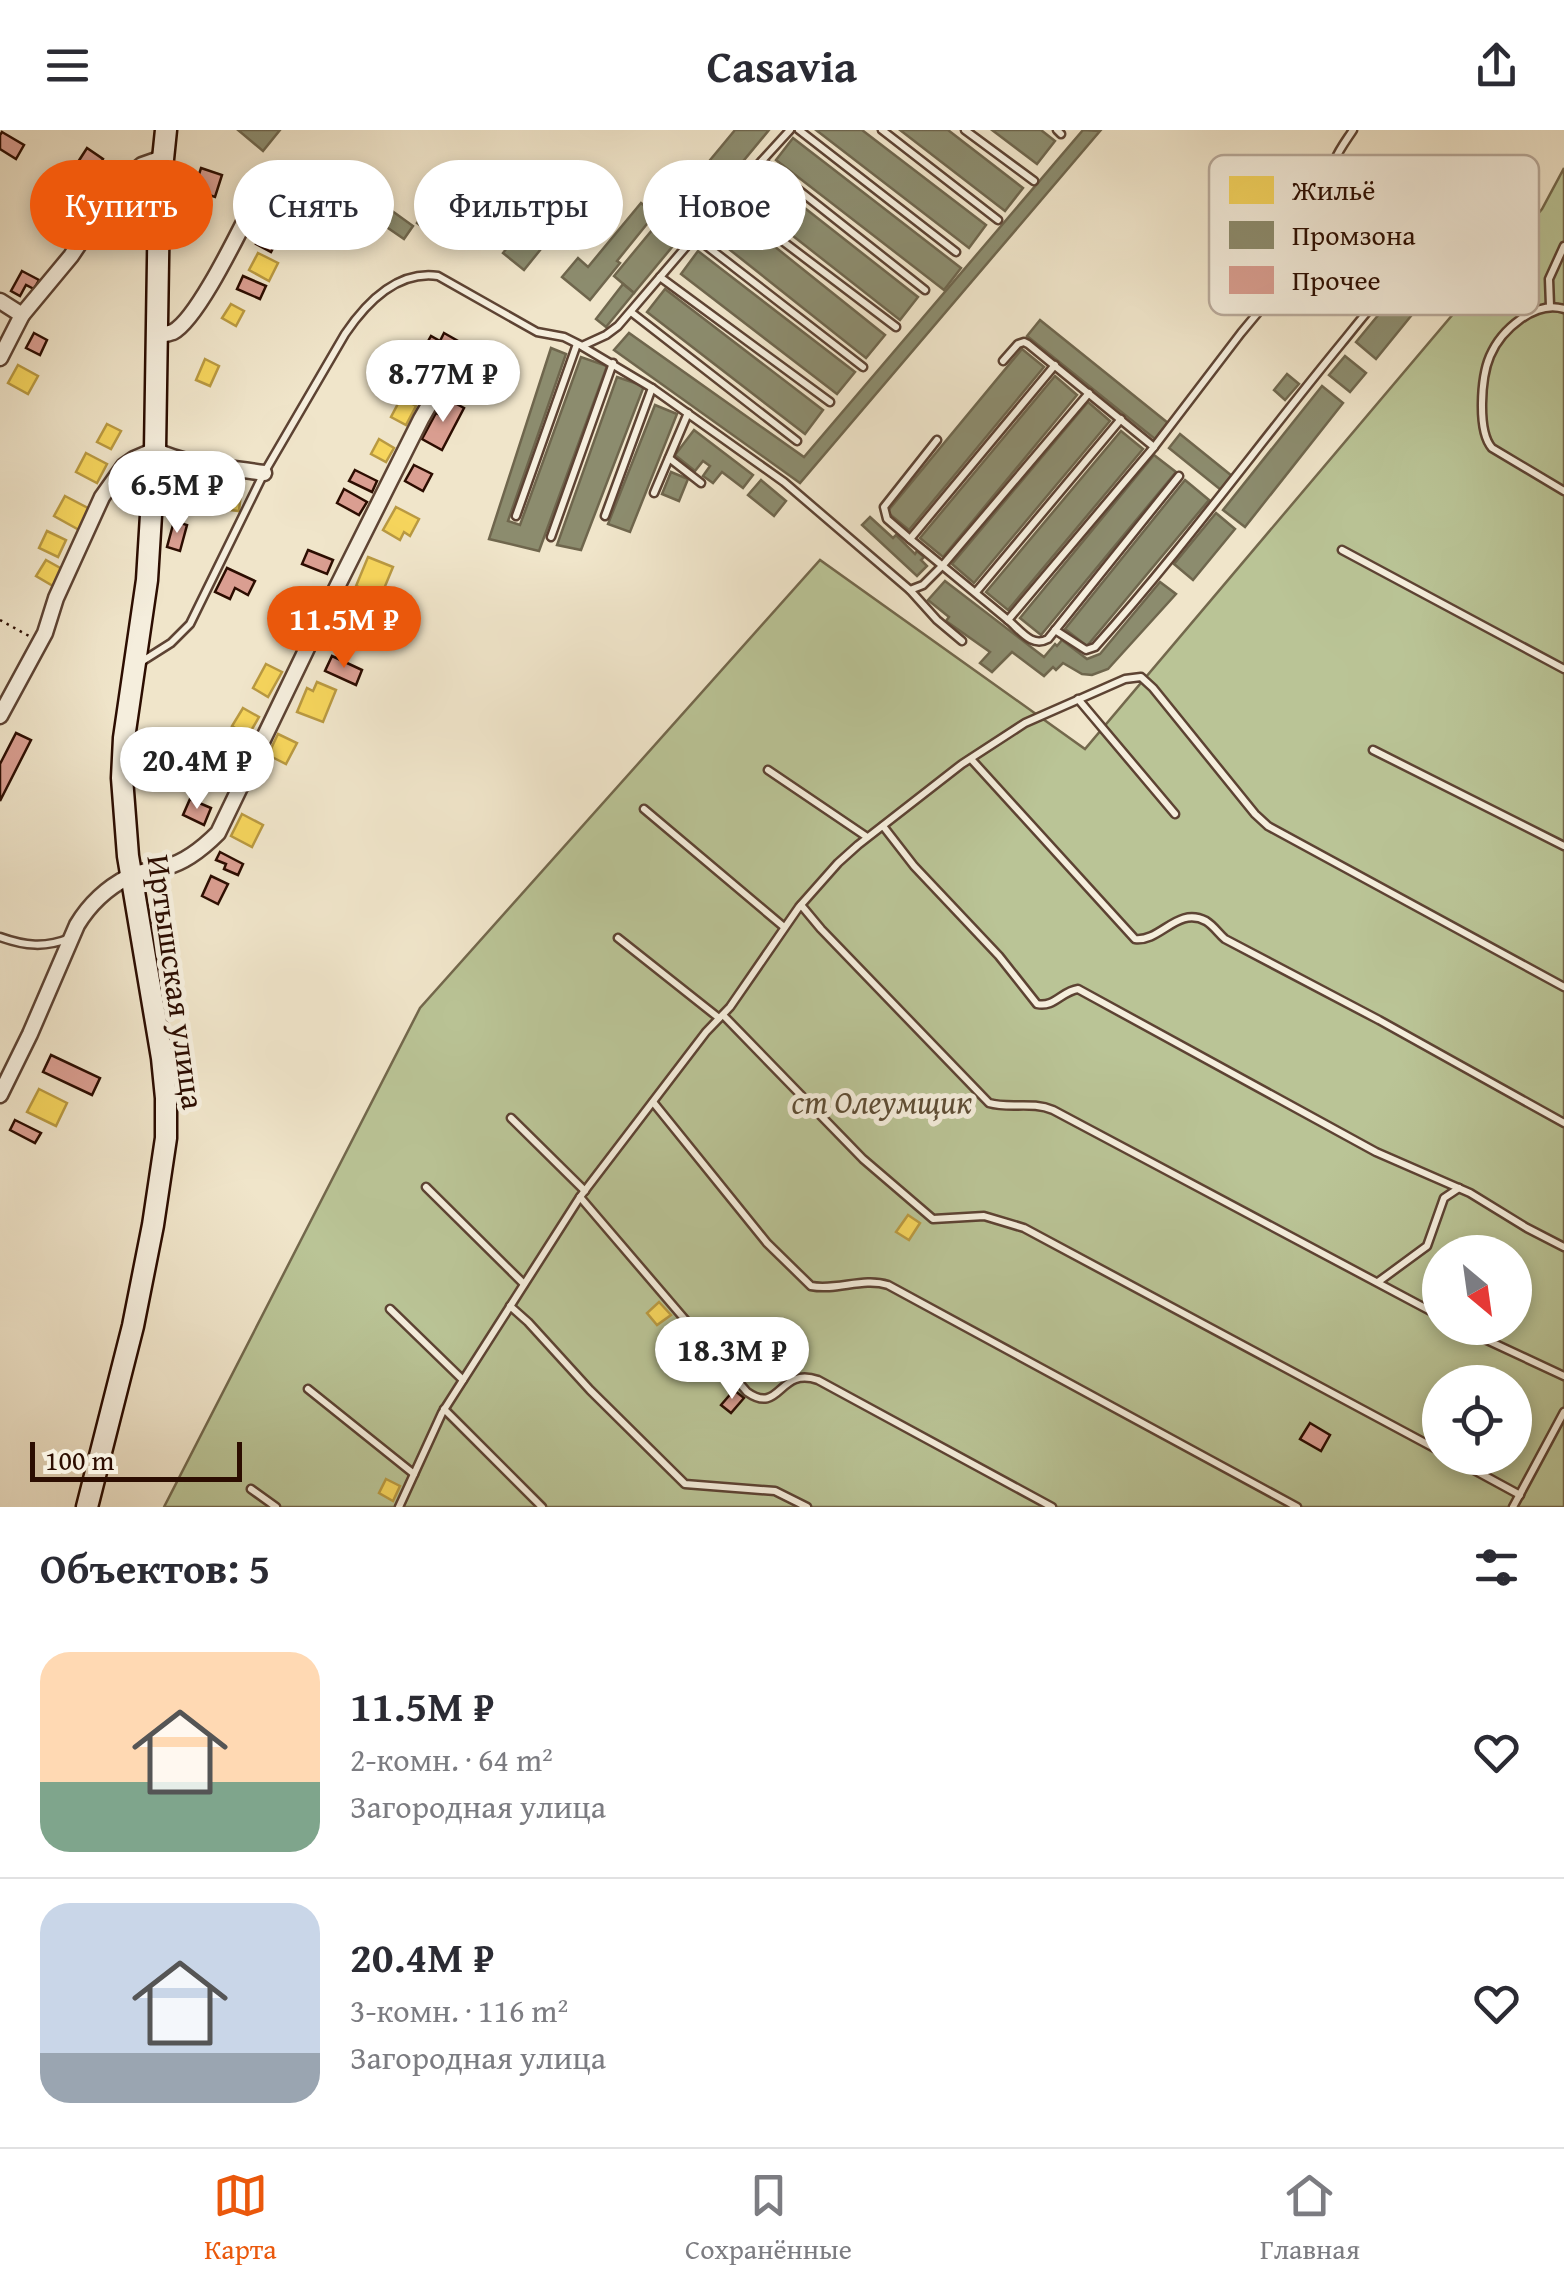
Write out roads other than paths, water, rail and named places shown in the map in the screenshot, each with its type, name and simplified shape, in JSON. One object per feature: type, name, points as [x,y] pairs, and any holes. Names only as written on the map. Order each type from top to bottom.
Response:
[{"type":"main road","name":"Иртышская улица","points":[[87,1507],[133,1326],[154,1224],[166,1138],[162,1058],[124,831],[122,778],[124,738],[148,580],[155,450],[159,198],[166,130]]},
{"type":"street","points":[[0,358],[22,314],[71,256],[120,183],[142,165],[162,158]]},
{"type":"street","points":[[158,336],[172,333],[184,323],[233,243]]},
{"type":"street","points":[[0,301],[22,314]]},
{"type":"street","points":[[0,1095],[85,912],[131,875],[180,862],[218,833],[421,419],[452,365]]},
{"type":"street","points":[[0,716],[39,642],[102,496],[124,466],[155,450],[198,464],[264,473]]},
{"type":"lane","points":[[764,160],[790,130]]},
{"type":"lane","points":[[799,130],[956,252]]},
{"type":"lane","points":[[882,130],[998,220]]},
{"type":"lane","points":[[964,130],[1034,182]]},
{"type":"lane","points":[[1338,155],[1353,130]]},
{"type":"lane","points":[[806,197],[925,290]]},
{"type":"lane","points":[[1550,306],[1549,279],[1564,246]]},
{"type":"lane","points":[[516,516],[580,345],[612,332],[684,250]]},
{"type":"lane","points":[[712,250],[863,367]]},
{"type":"lane","points":[[794,250],[896,327]]},
{"type":"lane","points":[[136,665],[171,643],[190,624],[264,473],[360,313],[400,282],[438,276],[538,332],[564,337],[613,362],[652,388],[784,482],[870,554],[962,641]]},
{"type":"lane","points":[[660,277],[830,402]]},
{"type":"lane","points":[[1539,310],[1550,306],[1564,309]]},
{"type":"lane","points":[[632,312],[797,441]]},
{"type":"lane","points":[[1008,620],[1154,446],[1256,315]]},
{"type":"lane","points":[[1055,630],[1086,650],[1094,648],[1215,504],[1364,315]]},
{"type":"lane","points":[[1528,315],[1490,356],[1483,393],[1483,426],[1492,448],[1564,491]]},
{"type":"lane","points":[[1003,361],[1024,342],[1154,446]]},
{"type":"lane","points":[[551,537],[613,362]]},
{"type":"lane","points":[[910,538],[1055,366]]},
{"type":"lane","points":[[605,516],[652,388]]},
{"type":"lane","points":[[910,590],[923,585],[943,565],[1088,393]]},
{"type":"lane","points":[[654,494],[688,414]]},
{"type":"lane","points":[[976,592],[1121,419]]},
{"type":"lane","points":[[937,440],[884,507],[887,519],[1038,643],[1055,630],[1179,476]]},
{"type":"lane","points":[[669,458],[701,482]]},
{"type":"lane","points":[[1342,550],[1564,669]]},
{"type":"lane","points":[[399,1507],[444,1409],[582,1194],[721,1016],[800,905],[867,838],[971,758],[1024,723],[1126,679],[1141,677],[1268,826],[1564,987]]},
{"type":"lane","points":[[1078,699],[1176,814]]},
{"type":"lane","points":[[1373,750],[1564,846]]},
{"type":"lane","points":[[971,758],[1136,939],[1148,938],[1182,918],[1204,920],[1225,939],[1564,1123]]},
{"type":"lane","points":[[768,770],[867,838]]},
{"type":"lane","points":[[644,809],[784,928]]},
{"type":"lane","points":[[883,826],[1037,1004],[1049,1004],[1078,989],[1376,1152],[1476,1196],[1564,1247]]},
{"type":"lane","points":[[800,905],[989,1104],[1035,1105],[1052,1110],[1422,1306]]},
{"type":"lane","points":[[0,938],[38,946],[71,938]]},
{"type":"lane","points":[[618,938],[721,1016],[863,1160],[933,1220],[984,1216],[1024,1228],[1422,1440]]},
{"type":"lane","points":[[653,1102],[768,1243],[811,1286],[878,1282],[888,1285],[1298,1507]]},
{"type":"lane","points":[[510,1118],[582,1194],[677,1312],[755,1398],[771,1398],[795,1378],[818,1380],[1052,1507]]},
{"type":"lane","points":[[426,1187],[524,1284]]},
{"type":"lane","points":[[1377,1282],[1427,1246],[1444,1198],[1459,1188]]},
{"type":"lane","points":[[510,1306],[685,1484],[781,1492],[806,1507]]},
{"type":"lane","points":[[390,1309],[463,1380]]},
{"type":"lane","points":[[1497,1345],[1564,1376]]},
{"type":"lane","points":[[308,1389],[414,1474]]},
{"type":"lane","points":[[444,1409],[542,1507]]},
{"type":"lane","points":[[1513,1507],[1563,1415]]},
{"type":"lane","points":[[1483,1475],[1520,1495]]},
{"type":"lane","points":[[251,1488],[276,1507]]},
{"type":"park label","name":"ст Олеумщик","points":[[882,1102]]}]
